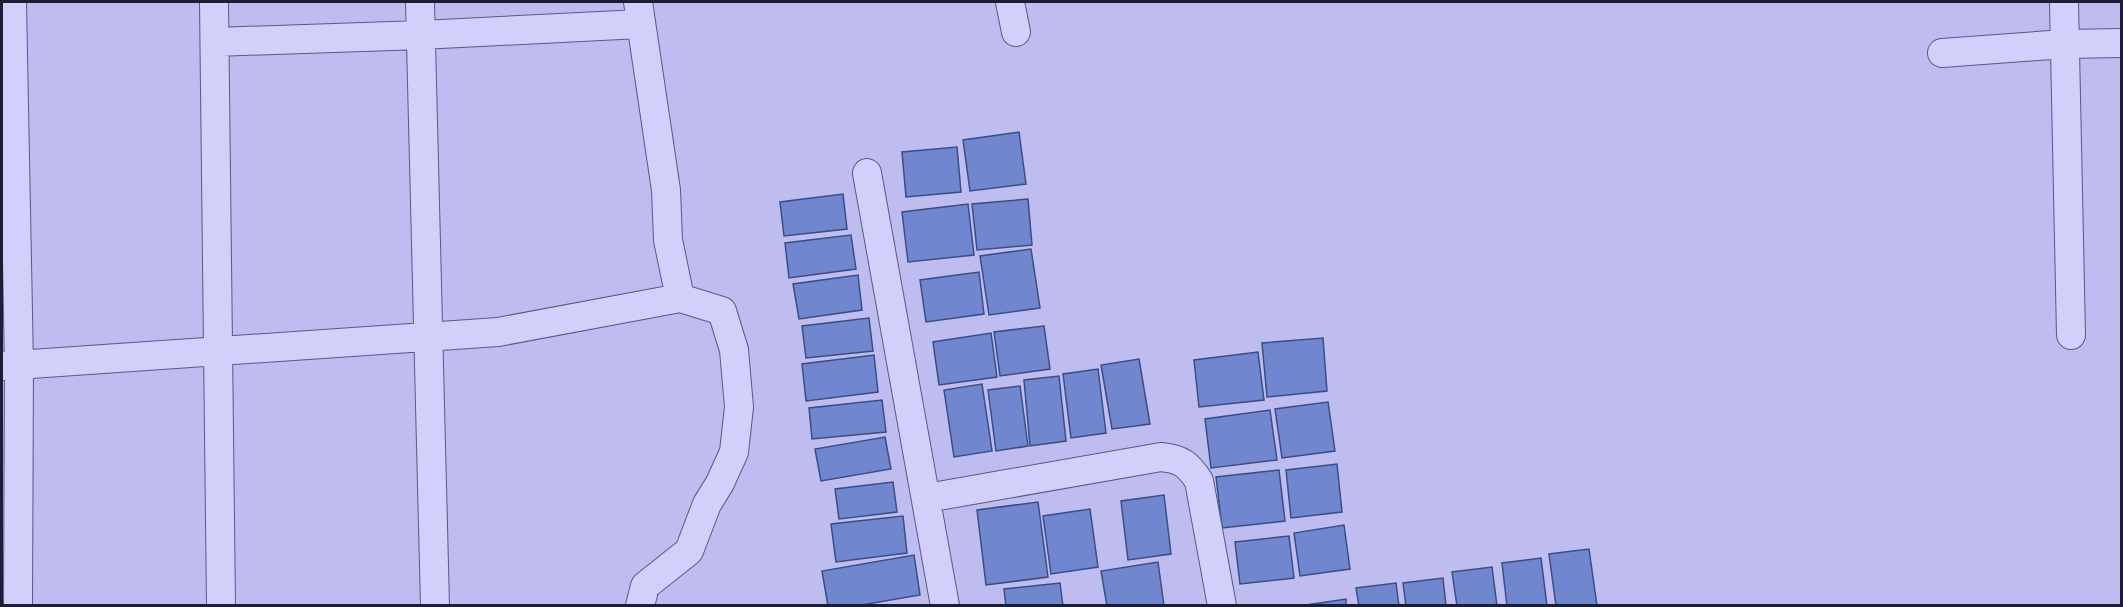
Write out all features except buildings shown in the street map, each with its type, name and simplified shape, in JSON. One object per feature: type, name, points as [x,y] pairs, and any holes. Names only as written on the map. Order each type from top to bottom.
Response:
[{"type":"street","points":[[12,2],[10,366],[18,606]]},
{"type":"street","points":[[214,2],[221,606]]},
{"type":"street","points":[[420,2],[426,337],[435,606]]},
{"type":"street","points":[[1010,2],[1016,32]]},
{"type":"street","points":[[2064,2],[2071,335]]},
{"type":"street","points":[[215,42],[421,35],[639,13],[666,190],[668,240],[680,297]]},
{"type":"street","points":[[1942,53],[2064,44],[2121,43]]},
{"type":"street","points":[[867,173],[945,606]]},
{"type":"street","points":[[10,366],[498,332],[680,297],[722,311],[734,350],[738,406],[734,452],[720,483],[707,504],[688,551],[645,586],[640,606]]},
{"type":"street","points":[[927,498],[1161,456],[1179,458],[1190,467],[1199,481],[1222,606]]}]
